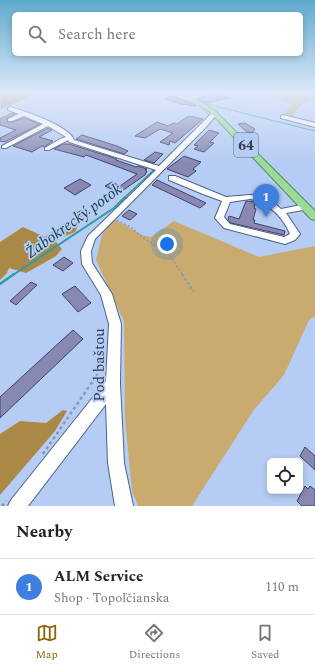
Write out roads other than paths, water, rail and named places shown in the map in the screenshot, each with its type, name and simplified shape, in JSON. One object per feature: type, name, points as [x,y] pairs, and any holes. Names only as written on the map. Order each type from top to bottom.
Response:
[{"type":"main road","name":"64","points":[[217,117],[241,138],[296,196],[313,211]]},
{"type":"street","points":[[10,120],[17,117]]},
{"type":"street","points":[[34,117],[49,123],[69,135],[70,140]]},
{"type":"street","name":"Pod baštou","points":[[124,506],[116,463],[113,384],[115,324],[106,294],[87,264],[86,251],[91,238],[212,117]]},
{"type":"street","points":[[284,117],[315,125]]},
{"type":"street","points":[[4,147],[49,123]]},
{"type":"street","points":[[47,149],[62,140],[70,140],[161,169]]},
{"type":"street","points":[[172,178],[227,200],[257,197],[270,203],[293,228],[295,234],[292,238],[285,240],[227,226],[219,218],[227,200]]},
{"type":"street","points":[[278,212],[313,211]]},
{"type":"street","points":[[12,503],[113,384]]},
{"type":"waterway","name":"Žabokrecký potok","points":[[257,117],[315,131]]},
{"type":"waterway","name":"Žabokrecký potok","points":[[124,198],[155,169]]},
{"type":"waterway","name":"Žabokrecký potok","points":[[13,275],[114,208],[124,198]]},
{"type":"waterway","name":"Žabokrecký potok","points":[[0,284],[14,274]]},
{"type":"place","name":"ALM Service","points":[[266,217]]}]
